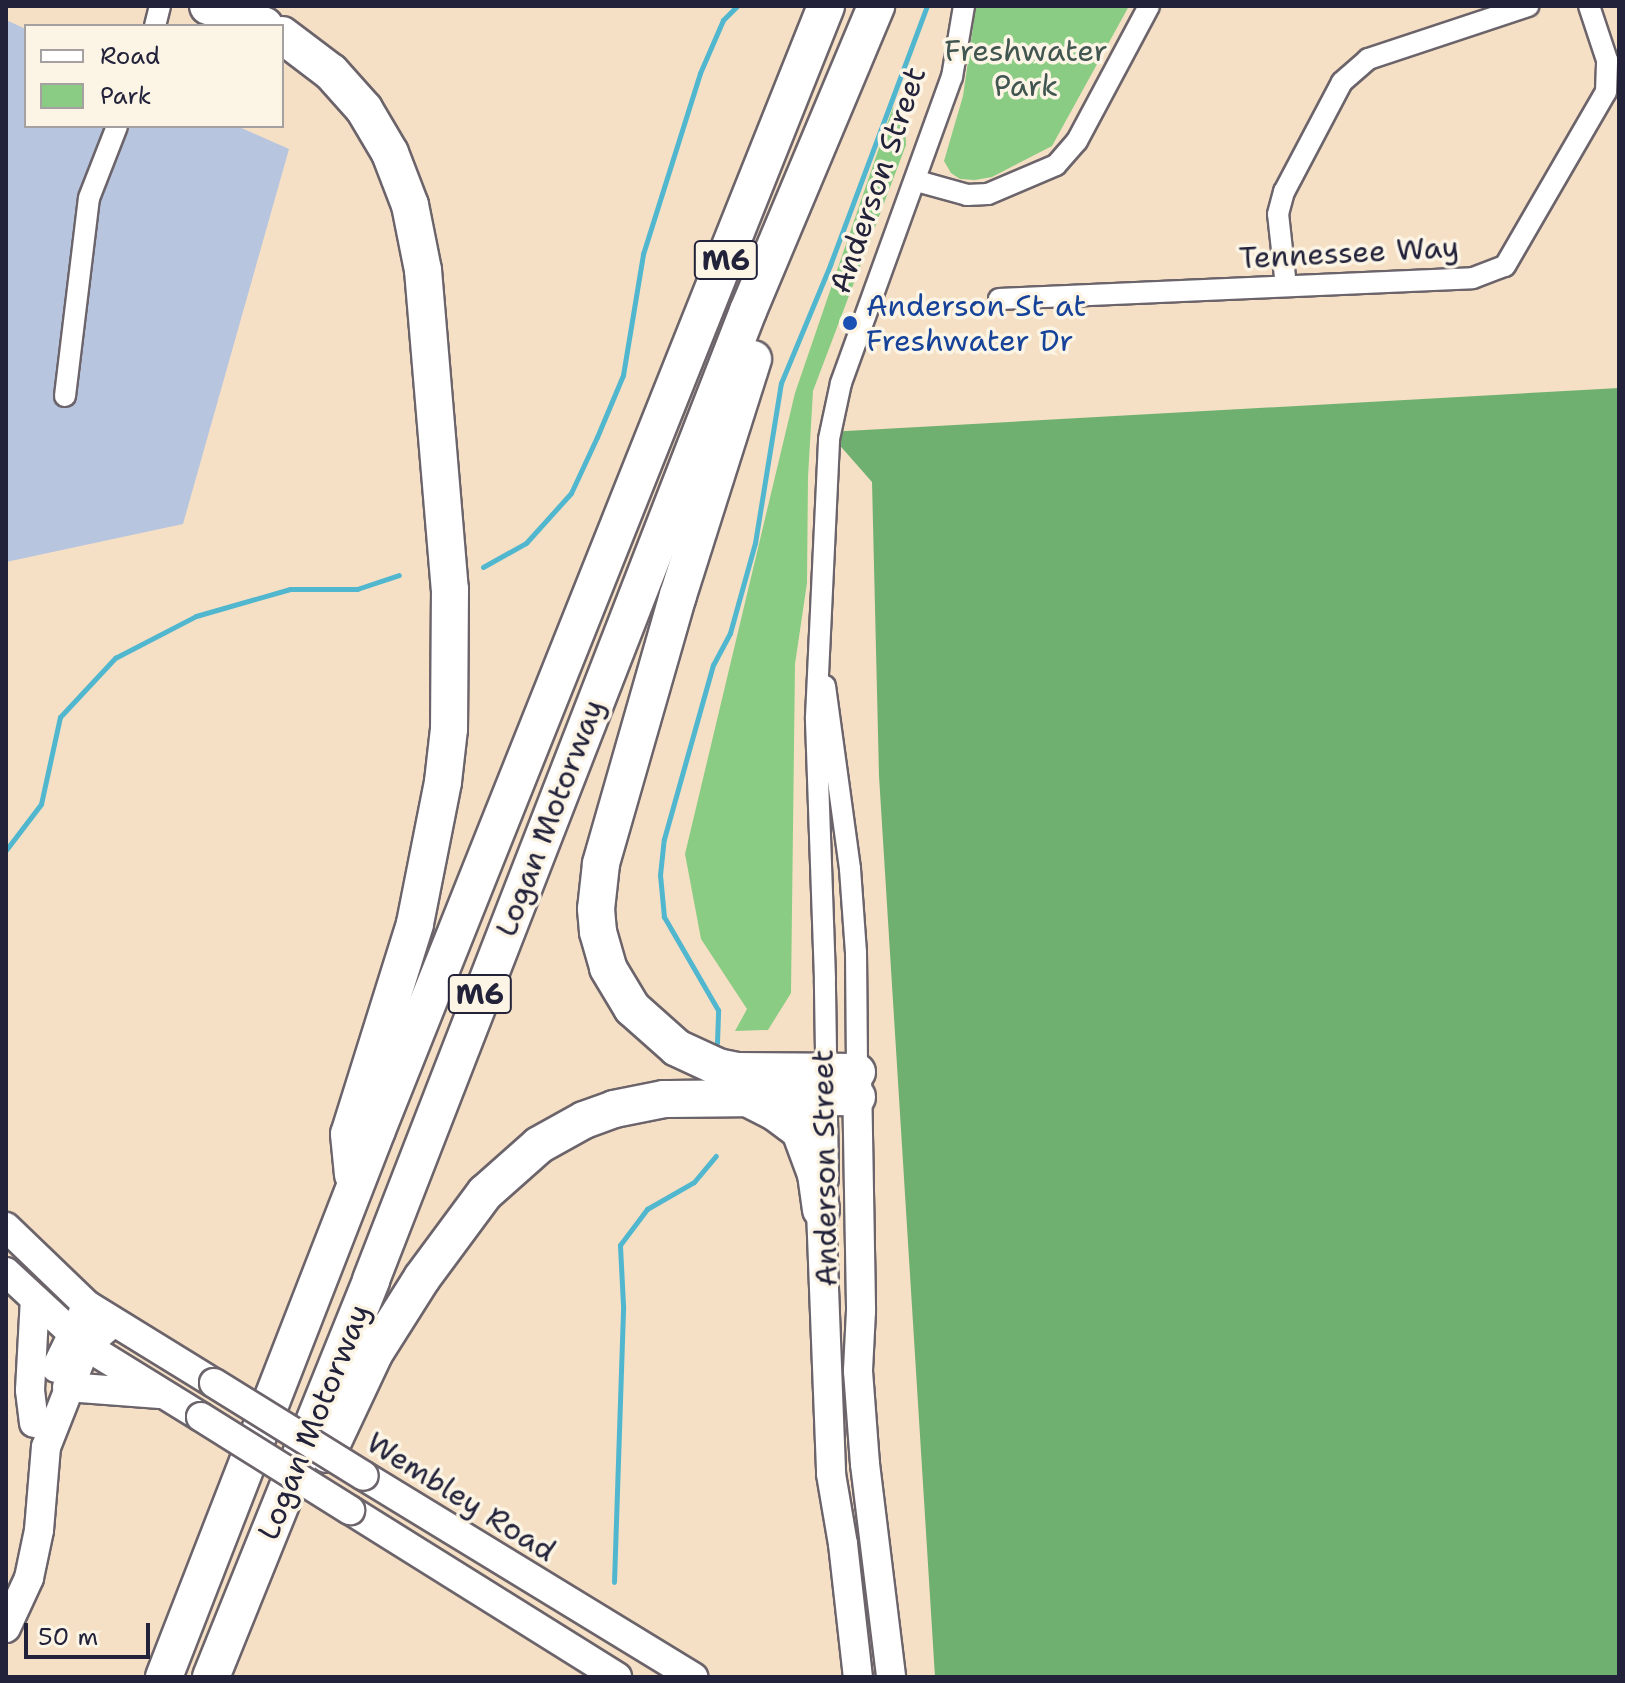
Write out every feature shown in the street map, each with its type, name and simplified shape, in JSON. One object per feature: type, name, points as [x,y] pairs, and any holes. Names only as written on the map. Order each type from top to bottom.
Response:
[{"type":"highway","points":[[208,6],[259,24]]},
{"type":"highway","name":"Logan Motorway","points":[[164,1677],[354,1189],[826,6]]},
{"type":"highway","name":"Logan Motorway","points":[[211,1677],[371,1280],[748,311],[876,6]]},
{"type":"highway","points":[[284,37],[331,72],[364,109],[390,153],[410,205],[423,270],[450,589],[451,684],[443,782],[415,924],[349,1134],[354,1189]]},
{"type":"highway","points":[[748,311],[757,349],[678,595],[601,864],[596,909],[598,932],[608,968],[632,1008],[677,1048],[718,1067],[842,1085]]},
{"type":"highway","points":[[237,1677],[340,1423],[374,1354],[429,1267],[485,1193],[539,1145],[599,1114],[664,1099],[746,1098],[842,1085]]},
{"type":"highway","points":[[746,1098],[775,1112],[800,1131],[816,1174],[821,1210]]},
{"type":"main road","name":"Anderson Street","points":[[842,1085],[861,1296],[858,1371],[868,1492],[891,1677]]},
{"type":"main road","name":"Anderson Street","points":[[821,1210],[831,1474],[848,1576],[857,1677]]},
{"type":"main road","name":"Wembley Road","points":[[6,1227],[87,1305],[112,1323],[693,1677]]},
{"type":"main road","points":[[6,1272],[79,1340],[617,1677]]},
{"type":"main road","points":[[6,1598],[25,1522],[34,1423],[30,1390],[35,1299]]},
{"type":"main road","points":[[6,1628],[29,1578],[39,1530],[46,1447],[67,1387],[87,1305]]},
{"type":"main road","points":[[34,1423],[79,1340],[112,1323]]},
{"type":"main road","points":[[67,1387],[95,1386],[164,1394]]},
{"type":"street","name":"Anderson Street","points":[[842,1085],[816,717],[829,439],[841,383],[917,181],[952,77],[964,6]]},
{"type":"street","points":[[917,181],[967,195],[988,194],[1056,165],[1077,141],[1149,6]]},
{"type":"street","points":[[1286,286],[1278,214],[1284,192],[1342,82],[1368,59],[1528,6]]},
{"type":"street","name":"Tennessee Way","points":[[999,299],[1473,278],[1505,266],[1606,92],[1607,60],[1589,6]]},
{"type":"street","points":[[65,396],[89,198],[116,128]]},
{"type":"street","name":"Anderson Street","points":[[820,659],[850,869],[856,952],[842,1085],[821,1210]]},
{"type":"shaded area","points":[[6,20],[24,28],[24,128],[242,128],[289,149],[183,524],[6,562]]},
{"type":"green space","name":"Freshwater Park","points":[[976,6],[1129,6],[1052,146],[992,177],[975,180],[960,179],[951,173],[944,161],[963,96]]},
{"type":"green space","points":[[893,107],[905,124],[906,145],[813,391],[807,583],[795,664],[791,993],[768,1030],[735,1031],[747,1009],[701,939],[685,854],[795,393]]},
{"type":"green space","points":[[1619,388],[1619,1677],[935,1677],[879,776],[872,482],[828,432]]},
{"type":"waterway","points":[[483,567],[526,543],[571,493],[597,437],[623,375],[643,254],[700,73],[723,20],[737,6]]},
{"type":"waterway","points":[[717,1043],[718,1010],[664,917],[660,875],[664,839],[713,665],[730,633],[755,543],[781,383],[830,265],[927,6]]},
{"type":"waterway","points":[[6,850],[41,804],[60,717],[115,658],[196,616],[290,589],[357,589],[399,575]]},
{"type":"waterway","points":[[614,1582],[623,1305],[620,1245],[647,1209],[694,1182],[716,1156]]},
{"type":"place","name":"Anderson St at Freshwater Dr","points":[[850,323]]}]
